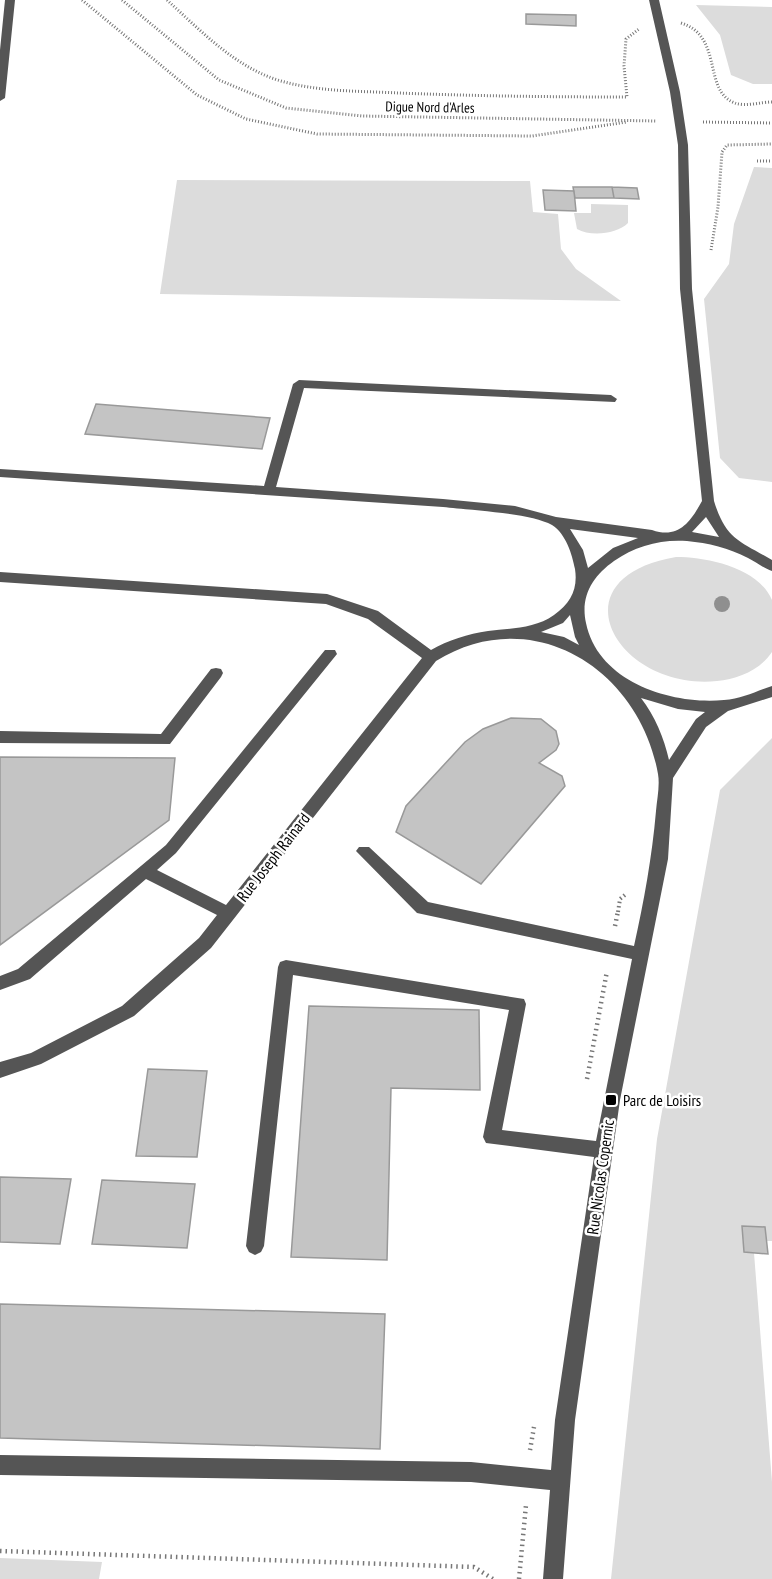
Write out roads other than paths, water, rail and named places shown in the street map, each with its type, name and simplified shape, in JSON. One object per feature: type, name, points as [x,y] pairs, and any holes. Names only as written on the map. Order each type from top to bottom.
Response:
[{"type":"street","points":[[0,98],[10,0]]},
{"type":"street","points":[[654,0],[683,145],[687,289],[708,501],[714,522],[733,545]]},
{"type":"street","points":[[269,491],[300,384],[611,399]]},
{"type":"street","points":[[0,473],[443,503],[515,511],[556,522],[624,533],[675,536],[733,545],[756,555],[772,566]]},
{"type":"street","points":[[524,634],[558,619],[581,591],[594,569],[609,556],[637,543],[675,536],[698,520],[708,501]]},
{"type":"street","points":[[556,522],[571,535],[580,559],[581,591],[577,614],[580,630],[598,662]]},
{"type":"street","points":[[756,555],[772,553]]},
{"type":"street","points":[[0,577],[327,599],[373,615],[431,657]]},
{"type":"street","points":[[524,634],[559,641],[598,662],[619,680],[644,712],[658,744],[666,777]]},
{"type":"street","name":"Rue Joseph Rainard","points":[[0,1070],[35,1059],[128,1011],[205,943],[431,657],[448,645],[480,636],[524,634]]},
{"type":"street","points":[[0,983],[24,974],[171,849],[330,654]]},
{"type":"street","points":[[0,737],[165,740],[216,673]]},
{"type":"street","points":[[619,680],[637,690],[679,704],[724,706],[751,700],[772,691]]},
{"type":"street","points":[[666,777],[701,723],[724,706]]},
{"type":"street","name":"Rue Nicolas Copernic","points":[[553,1579],[565,1420],[611,1100],[660,859],[666,777]]},
{"type":"street","points":[[364,851],[423,908],[640,954]]},
{"type":"street","points":[[144,872],[228,913]]},
{"type":"street","points":[[255,1246],[286,967],[518,1004],[492,1137],[604,1150]]},
{"type":"street","points":[[0,1465],[471,1472],[561,1481]]},
{"type":"place","name":"Parc de Loisirs","points":[[611,1100]]}]
